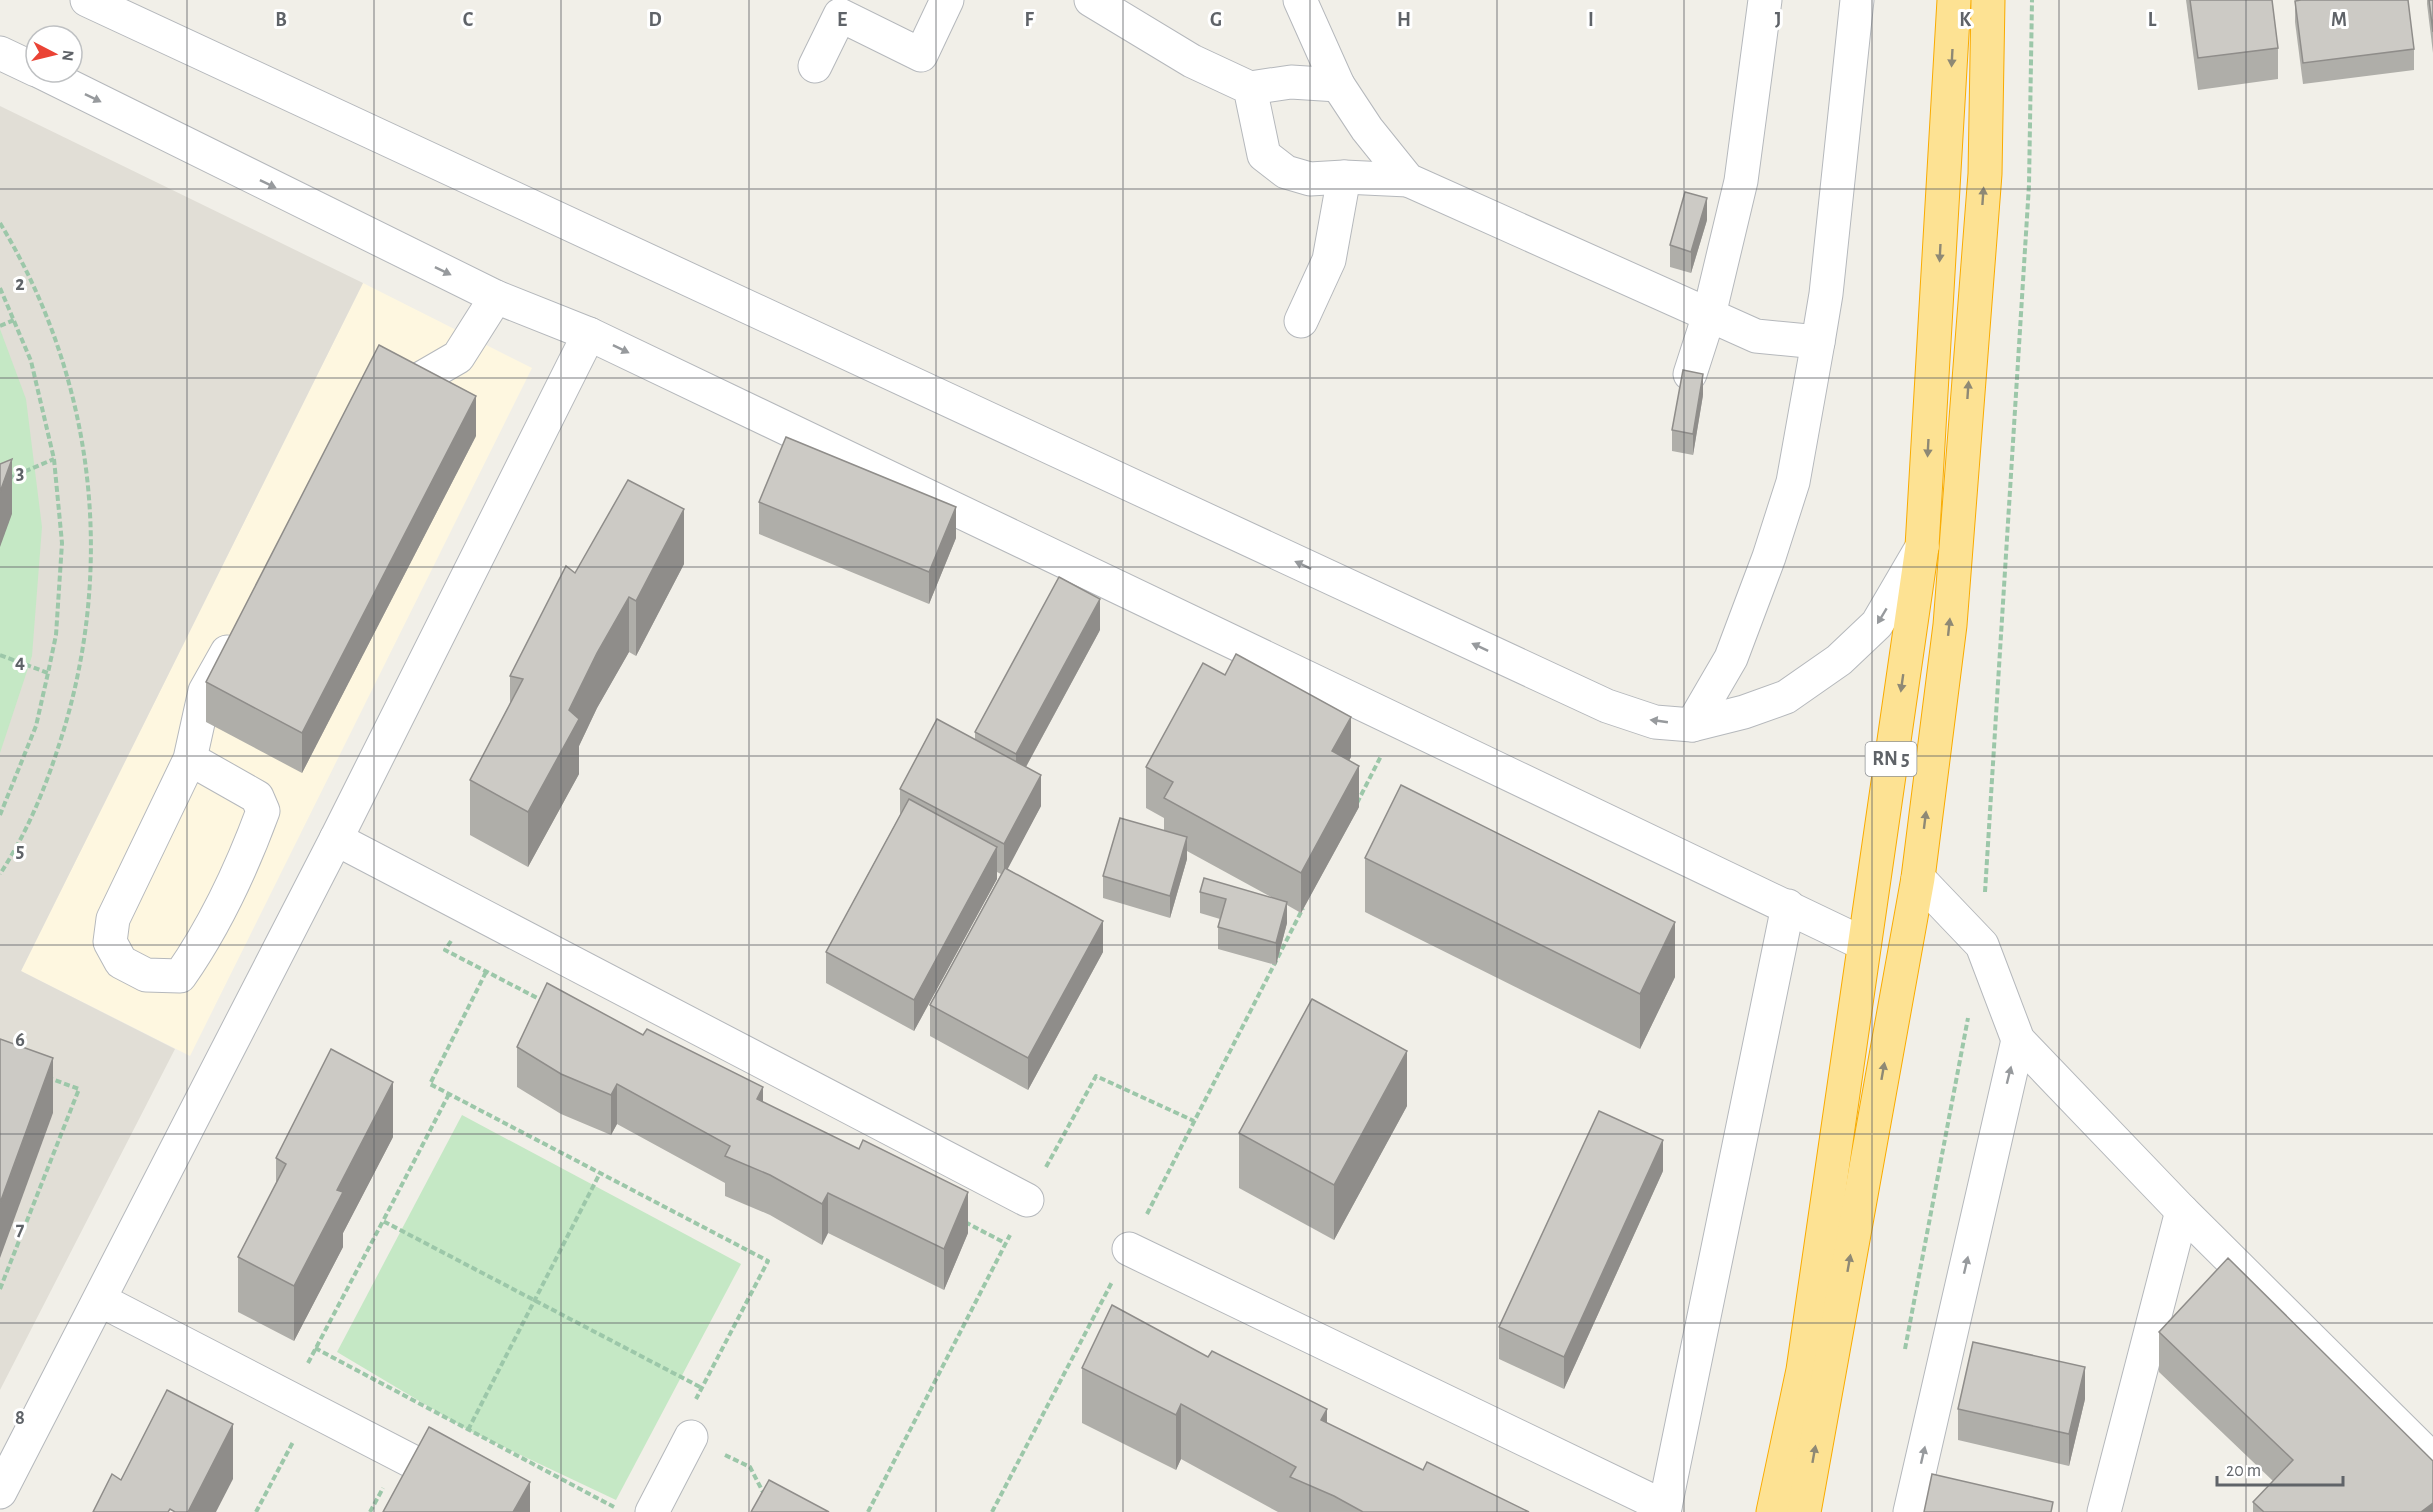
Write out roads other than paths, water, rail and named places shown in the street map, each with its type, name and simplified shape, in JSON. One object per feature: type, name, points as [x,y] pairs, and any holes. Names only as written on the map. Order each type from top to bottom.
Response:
[{"type":"highway","name":"RN 5","points":[[1804,1512],[1918,878],[1951,614],[1985,174],[1988,0]]},
{"type":"highway","name":"RN 5","points":[[1773,1512],[1803,1370],[1922,547],[1953,5]]},
{"type":"street","points":[[87,0],[1607,706],[1655,722],[1692,725],[1744,712],[1786,697],[1839,660],[1877,624],[1922,547]]},
{"type":"street","points":[[816,66],[840,15],[921,55],[947,0]]},
{"type":"street","points":[[1090,0],[1192,61],[1250,88],[1291,82],[1338,85]]},
{"type":"street","points":[[1300,0],[1338,85],[1367,129],[1408,180]]},
{"type":"street","points":[[1690,374],[1709,315],[1741,181],[1765,0]]},
{"type":"street","points":[[1692,725],[1731,658],[1769,557],[1793,482],[1826,294],[1857,0]]},
{"type":"street","points":[[0,52],[24,64]]},
{"type":"street","points":[[65,84],[496,297],[589,334],[1864,944]]},
{"type":"street","points":[[1250,88],[1264,155],[1286,171],[1310,179],[1344,177],[1408,180],[1756,336],[1818,342]]},
{"type":"street","points":[[1302,321],[1329,260],[1344,177]]},
{"type":"street","points":[[376,416],[420,379],[458,357],[496,297]]},
{"type":"street","points":[[0,1492],[336,839],[589,334]]},
{"type":"street","points":[[190,759],[258,797],[263,811],[250,848],[197,952],[186,968],[180,976],[146,975],[121,962],[110,942],[113,919],[190,759],[205,691],[238,631]]},
{"type":"street","points":[[336,839],[1027,1200]]},
{"type":"street","points":[[1918,878],[1982,945],[2018,1040],[2182,1211],[2433,1460]]},
{"type":"street","points":[[1129,1249],[1665,1509],[1788,906]]},
{"type":"street","points":[[1910,1512],[2018,1040]]},
{"type":"street","points":[[2104,1512],[2182,1211]]},
{"type":"street","points":[[100,1300],[510,1512]]},
{"type":"street","points":[[652,1512],[691,1437]]}]
